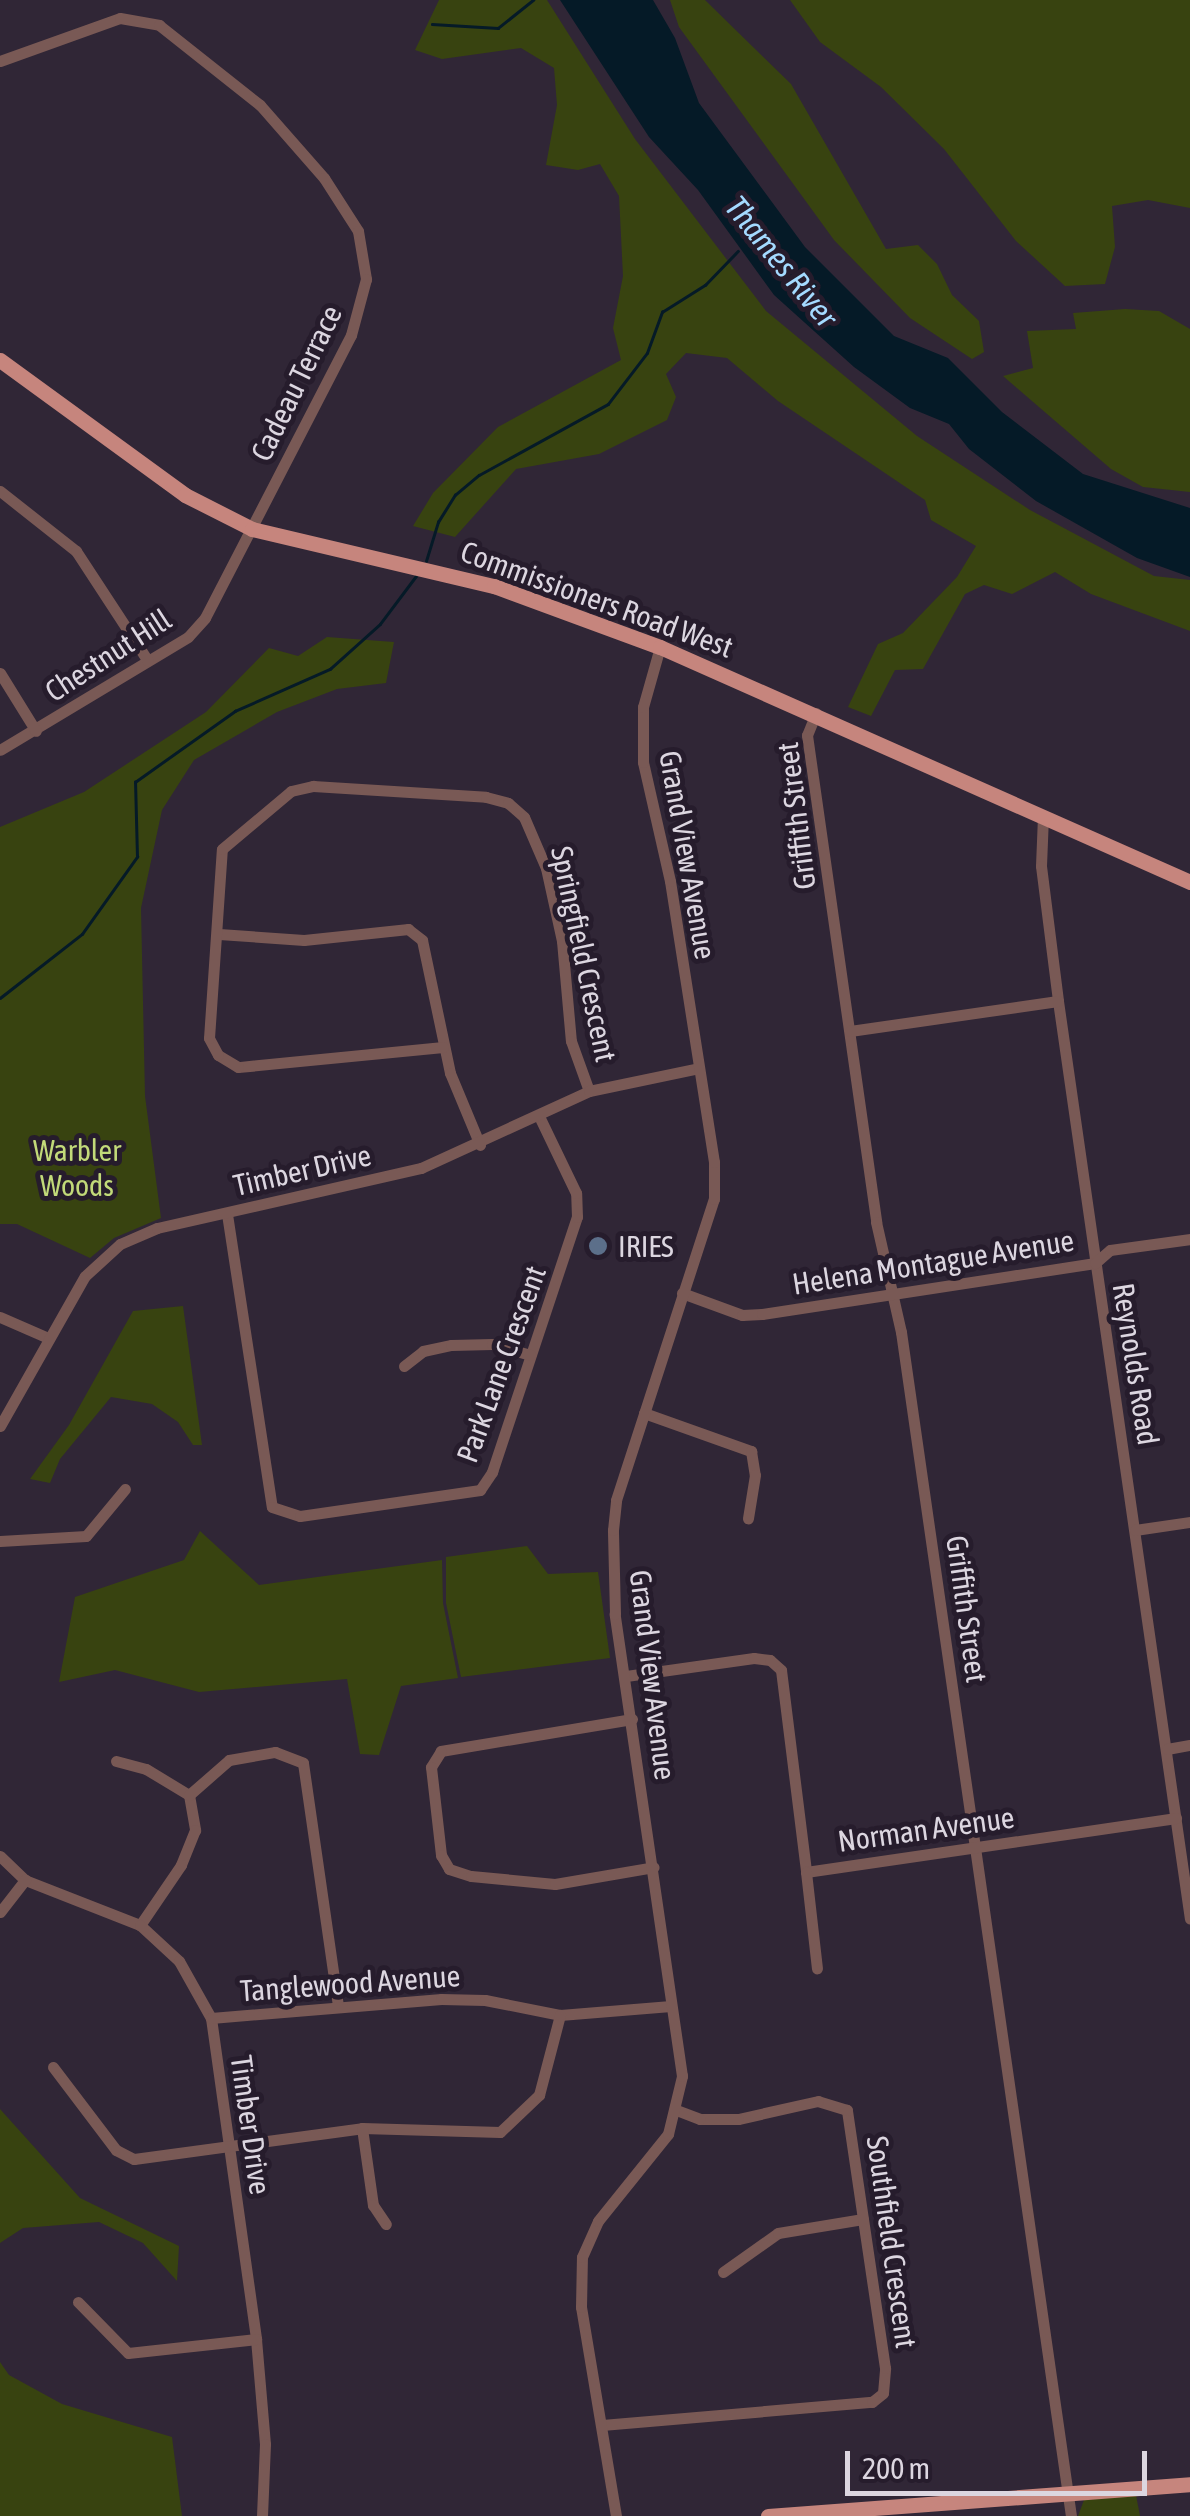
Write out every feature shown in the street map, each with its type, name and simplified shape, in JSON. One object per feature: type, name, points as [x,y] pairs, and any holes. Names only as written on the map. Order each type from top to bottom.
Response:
[{"type":"main road","name":"Commissioners Road West","points":[[0,360],[185,495],[252,529],[494,586],[660,648],[816,713],[1190,882]]},
{"type":"main road","points":[[768,2516],[874,2512],[1190,2484]]},
{"type":"street","name":"Cadeau Terrace","points":[[0,61],[120,18],[150,22],[260,105],[346,206],[364,252],[360,307],[252,529]]},
{"type":"street","points":[[0,491],[76,551],[148,661]]},
{"type":"street","name":"Chestnut Hill","points":[[0,750],[148,661],[205,618],[252,529]]},
{"type":"street","name":"Grand View Avenue","points":[[616,2516],[582,2307],[582,2257],[586,2238],[668,2134],[677,2110],[682,2076],[615,1614],[612,1530],[644,1413],[714,1199],[699,1068],[644,762],[642,708],[660,648]]},
{"type":"street","points":[[0,674],[36,731]]},
{"type":"street","name":"Griffith Street","points":[[816,713],[807,735],[976,1847],[1071,2516]]},
{"type":"street","name":"Springfield Crescent","points":[[443,1047],[238,1067],[218,1055],[209,1038],[222,849],[291,791],[348,787],[508,803],[524,817],[546,868],[562,941],[571,1041],[590,1091]]},
{"type":"street","name":"Reynolds Road","points":[[1042,816],[1041,866],[1058,1001],[1190,1919]]},
{"type":"street","points":[[219,934],[304,940],[408,930],[429,956],[443,1047],[462,1113],[480,1144]]},
{"type":"street","points":[[850,1031],[1058,1001]]},
{"type":"street","name":"Timber Drive","points":[[0,1426],[85,1276],[120,1244],[158,1228],[421,1168],[590,1091],[699,1068]]},
{"type":"street","name":"Park Lane Crescent","points":[[227,1214],[266,1489],[283,1514],[480,1490],[492,1472],[577,1217],[576,1192],[539,1116]]},
{"type":"street","name":"Helena Montague Avenue","points":[[682,1293],[742,1315],[1095,1263],[1110,1250],[1190,1238]]},
{"type":"street","points":[[0,1317],[48,1338]]},
{"type":"street","points":[[404,1366],[423,1351],[450,1345],[492,1344],[530,1356]]},
{"type":"street","points":[[644,1413],[751,1451],[755,1475],[748,1518]]},
{"type":"street","points":[[0,1541],[77,1540],[125,1489]]},
{"type":"street","points":[[1135,1530],[1190,1522]]},
{"type":"street","name":"Norman Avenue","points":[[626,1676],[754,1658],[770,1660],[781,1670],[806,1872],[1176,1818]]},
{"type":"street","points":[[632,1719],[441,1752],[431,1767],[441,1856],[449,1869],[471,1876],[555,1884],[654,1867]]},
{"type":"street","points":[[1167,1749],[1190,1746]]},
{"type":"street","points":[[189,1795],[229,1760],[275,1752],[303,1763],[338,2007]]},
{"type":"street","points":[[116,1761],[146,1768],[189,1795],[194,1830],[182,1865],[140,1925]]},
{"type":"street","name":"Timber Drive","points":[[0,1856],[25,1880],[140,1925],[180,1961],[211,2018],[256,2339],[265,2444],[262,2516]]},
{"type":"street","points":[[806,1872],[816,1968]]},
{"type":"street","points":[[0,1912],[25,1880]]},
{"type":"street","name":"Tanglewood Avenue","points":[[211,2018],[486,2000],[560,2015],[671,2006]]},
{"type":"street","points":[[52,2067],[116,2150],[134,2159],[362,2128],[500,2132],[539,2095],[560,2015]]},
{"type":"street","name":"Southfield Crescent","points":[[602,2424],[872,2402],[883,2393],[885,2368],[847,2110],[834,2102],[738,2119],[700,2119],[677,2110]]},
{"type":"street","points":[[362,2128],[373,2205],[386,2224]]},
{"type":"street","points":[[723,2272],[778,2233],[862,2219]]},
{"type":"street","points":[[78,2302],[128,2353],[256,2339]]},
{"type":"green space","points":[[439,0],[547,0],[635,139],[766,311],[917,436],[1030,510],[1154,576],[1190,580],[1190,631],[1091,594],[1055,572],[1012,594],[984,585],[965,594],[923,669],[895,670],[871,716],[848,707],[878,644],[903,633],[957,577],[976,546],[931,520],[925,500],[778,401],[727,358],[686,353],[666,374],[676,397],[667,420],[599,454],[516,469],[455,537],[413,526],[433,493],[498,427],[621,360],[613,328],[623,276],[619,196],[600,164],[578,170],[546,165],[557,105],[554,68],[521,48],[442,59],[415,50]]},
{"type":"green space","points":[[670,0],[705,0],[791,84],[886,249],[918,245],[937,264],[952,295],[979,321],[984,352],[972,359],[910,318],[834,240],[679,27]]},
{"type":"green space","points":[[790,0],[1190,0],[1190,208],[1148,200],[1112,206],[1115,247],[1105,284],[1065,286],[1016,241],[944,149],[881,87],[820,42]]},
{"type":"green space","points":[[1159,311],[1190,329],[1190,492],[1143,487],[1111,469],[1003,376],[1033,368],[1027,331],[1076,329],[1073,313]]},
{"type":"green space","name":"Warbler Woods","points":[[327,637],[394,642],[386,683],[337,689],[277,712],[194,760],[162,810],[141,908],[145,1096],[161,1218],[114,1238],[90,1258],[17,1224],[0,1224],[0,827],[84,792],[206,712],[269,648],[298,656]]},
{"type":"green space","points":[[183,1306],[202,1445],[193,1445],[178,1422],[152,1404],[111,1397],[60,1459],[50,1483],[30,1479],[69,1425],[133,1311]]},
{"type":"green space","points":[[200,1531],[259,1585],[442,1560],[443,1603],[458,1678],[401,1686],[379,1755],[360,1754],[347,1679],[199,1692],[115,1670],[59,1682],[75,1597],[184,1560]]},
{"type":"green space","points":[[527,1546],[548,1574],[598,1572],[610,1658],[461,1677],[446,1603],[446,1557]]},
{"type":"green space","points":[[0,2109],[80,2198],[179,2246],[177,2281],[143,2243],[99,2222],[23,2228],[0,2243]]},
{"type":"green space","points":[[0,2362],[9,2375],[62,2404],[172,2437],[182,2516],[0,2516]]},
{"type":"green space","points":[[1136,2495],[1140,2516],[1078,2516],[1084,2500]]},
{"type":"water","name":"Thames River","points":[[560,0],[653,0],[675,38],[699,103],[805,247],[894,336],[948,358],[1002,412],[1083,474],[1190,508],[1190,577],[1137,558],[1036,501],[969,449],[949,424],[910,408],[854,367],[774,295],[698,190],[649,137]]},
{"type":"waterway","points":[[432,24],[498,28],[533,0]]},
{"type":"waterway","name":"Thames River","points":[[426,561],[438,522],[455,495],[479,475],[608,404],[647,353],[662,312],[705,285],[738,251]]},
{"type":"waterway","points":[[0,998],[82,934],[137,857],[135,782],[235,711],[330,669],[380,624],[416,576]]},
{"type":"place","name":"IRIES","points":[[598,1246]]}]
